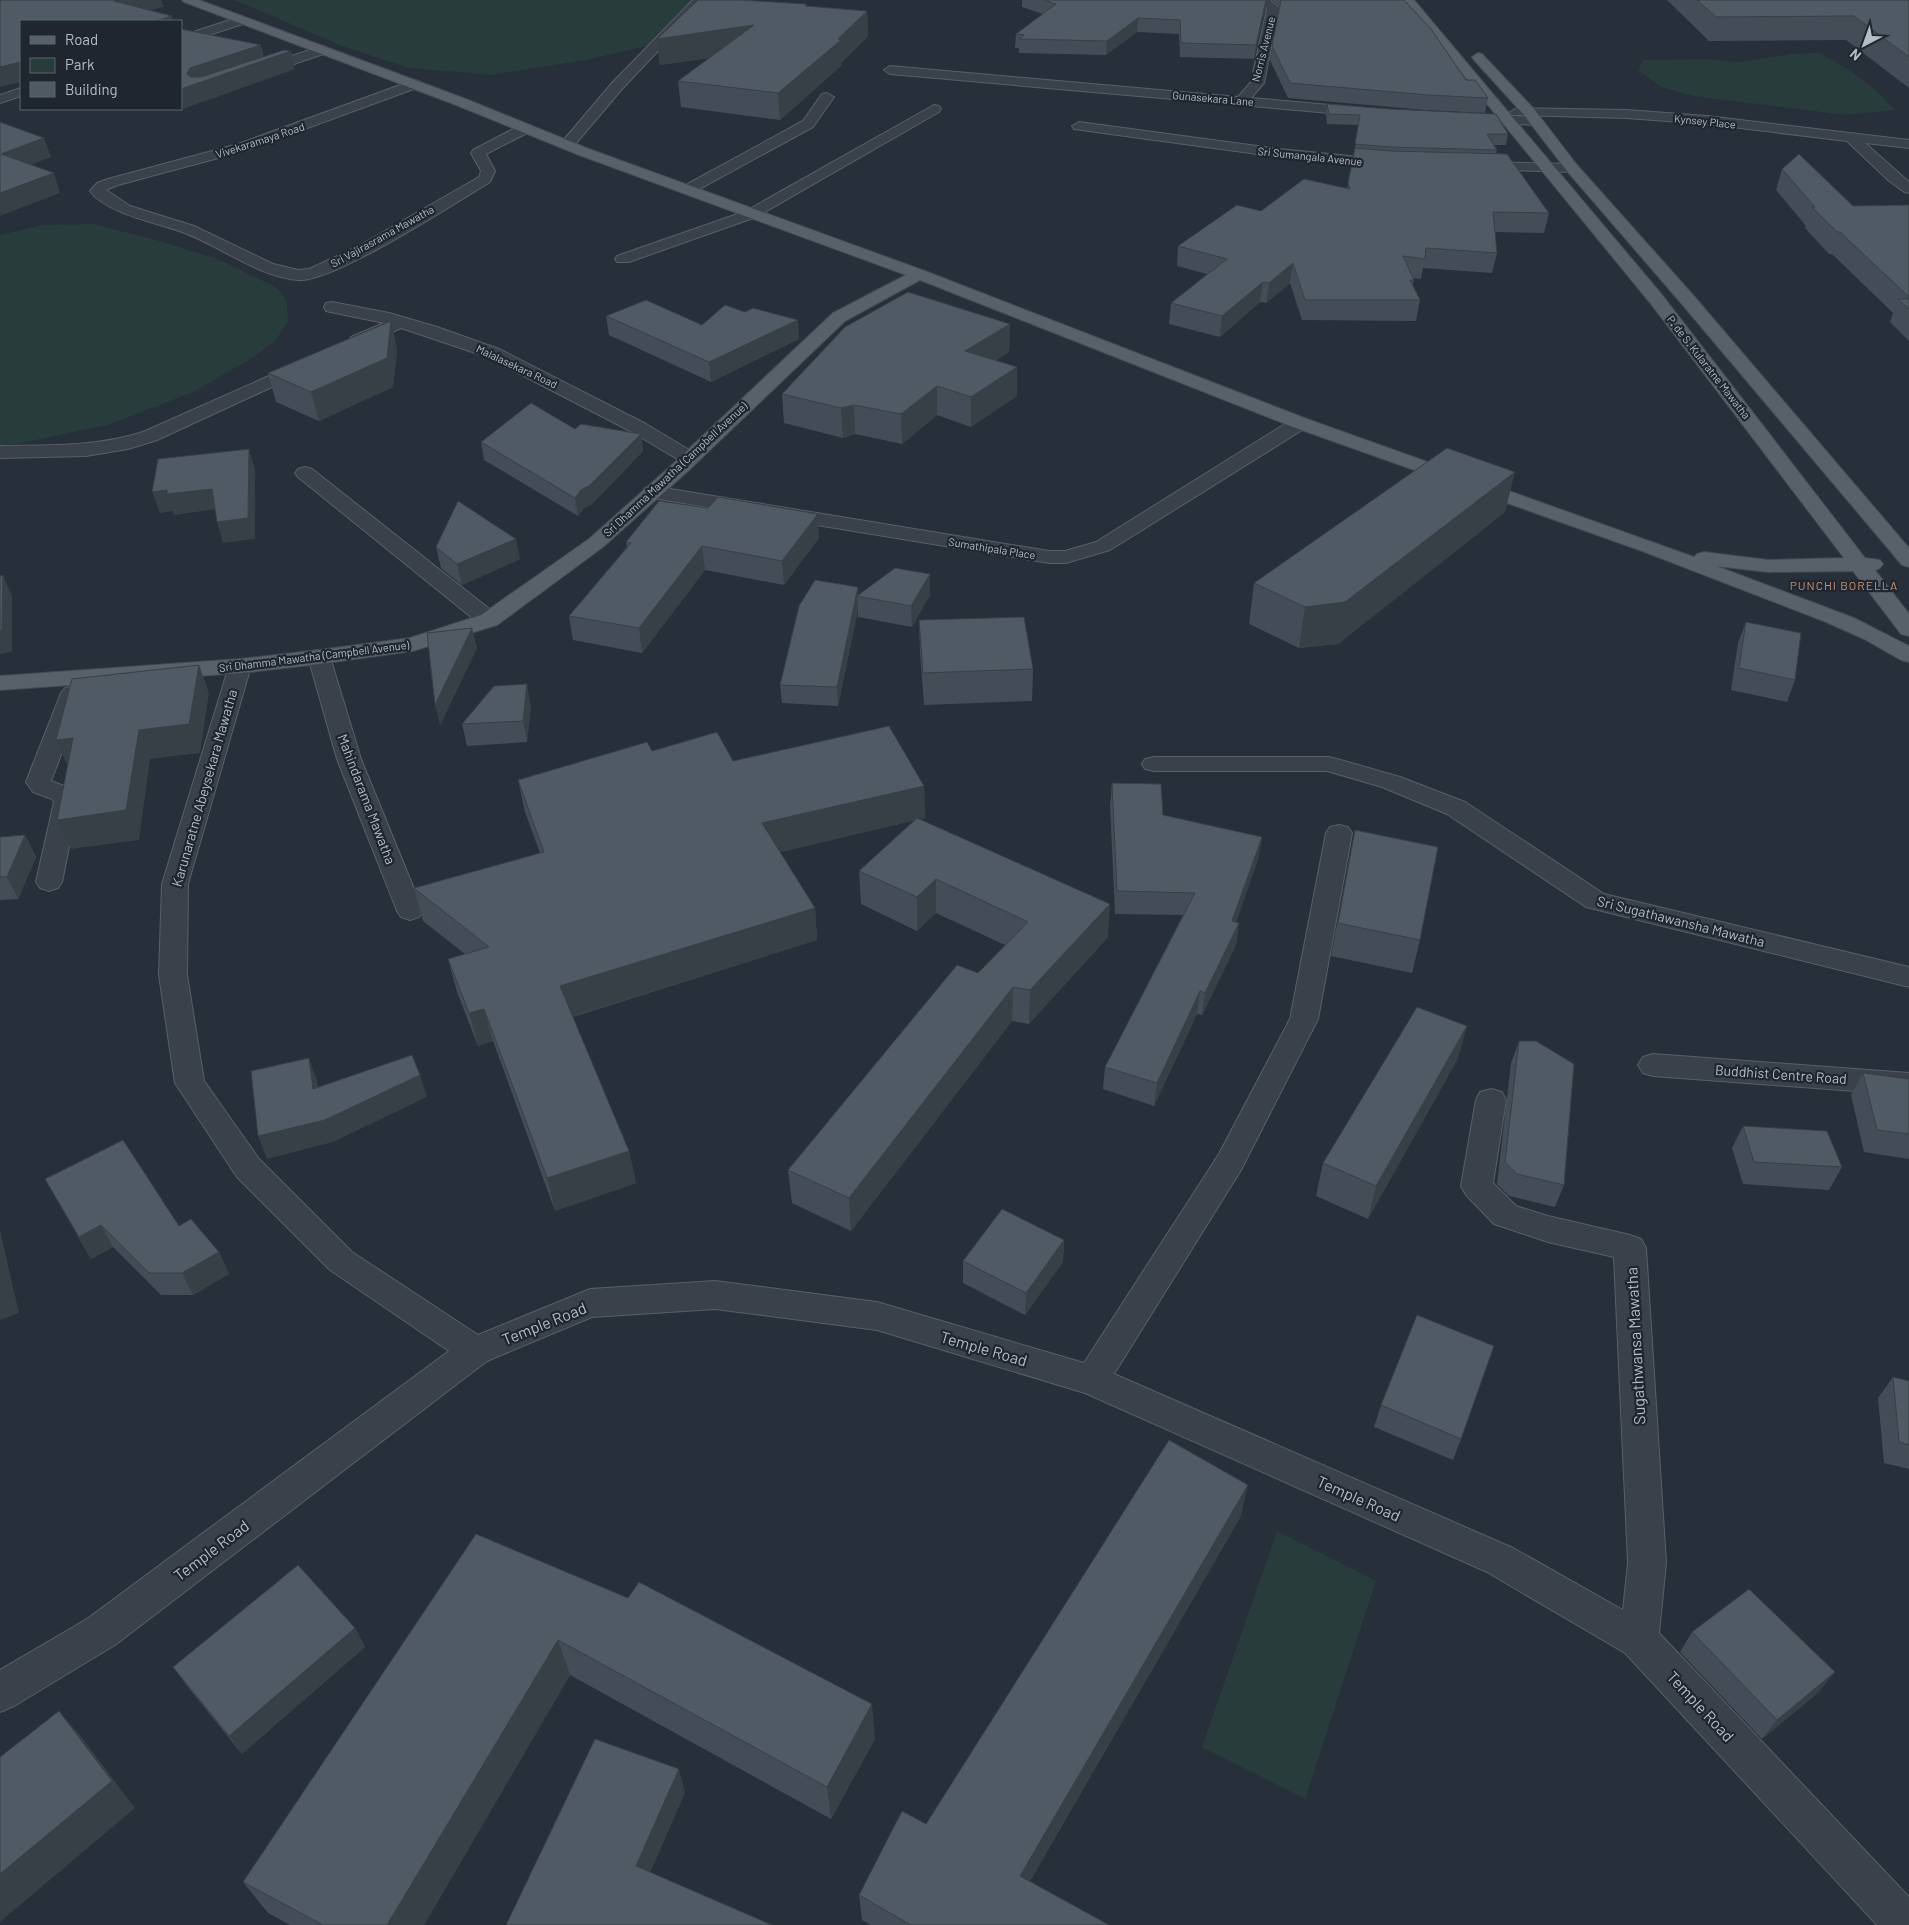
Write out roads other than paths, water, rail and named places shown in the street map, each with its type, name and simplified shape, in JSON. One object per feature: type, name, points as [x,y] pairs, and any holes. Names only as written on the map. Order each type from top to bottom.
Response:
[{"type":"main road","points":[[188,0],[202,3],[567,145],[751,214],[919,274],[1300,423],[1649,547],[1807,609],[1826,614],[1879,637],[1909,655]]},
{"type":"main road","name":"P. de S. Kularatne Mawatha","points":[[1408,0],[1657,300],[1905,618]]},
{"type":"main road","name":"P. de S. Kularatne Mawatha","points":[[1467,44],[1533,117],[1572,168],[1687,299],[1909,563]]},
{"type":"main road","name":"Sri Dhamma Mawatha (Campbell Avenue)","points":[[0,683],[240,666],[319,657],[412,644],[489,620],[596,543],[839,317],[919,274]]},
{"type":"main road","points":[[1649,547],[1691,556],[1768,566],[1909,563]]},
{"type":"main road","points":[[1826,614],[1905,618]]},
{"type":"street","points":[[567,145],[617,86],[700,0]]},
{"type":"street","name":"Norris Avenue","points":[[1242,100],[1257,83],[1273,8],[1262,0]]},
{"type":"street","points":[[182,40],[242,20]]},
{"type":"street","points":[[247,75],[322,50]]},
{"type":"street","name":"Gunasekara Lane","points":[[890,70],[1374,112]]},
{"type":"street","name":"Vivekaramaya Road","points":[[102,186],[244,147],[414,84]]},
{"type":"street","points":[[0,99],[20,92]]},
{"type":"street","points":[[687,190],[808,124],[828,98]]},
{"type":"street","points":[[623,259],[751,214],[934,109]]},
{"type":"street","name":"Kynsey Place","points":[[1504,116],[1627,114],[1707,120],[1909,144]]},
{"type":"street","points":[[1450,117],[1504,116]]},
{"type":"street","name":"Sri Sumangala Avenue","points":[[1079,126],[1279,153],[1407,165]]},
{"type":"street","name":"Sri Vajirasrama Mawatha","points":[[102,186],[97,191],[124,209],[189,229],[267,267],[298,275],[312,274],[363,250],[485,178],[488,171],[478,153],[526,128]]},
{"type":"street","points":[[1852,138],[1893,177],[1909,189]]},
{"type":"street","points":[[1463,166],[1572,168]]},
{"type":"street","name":"Malalasekara Road","points":[[332,307],[431,331],[493,353],[638,428],[689,458]]},
{"type":"street","points":[[337,350],[399,322]]},
{"type":"street","points":[[0,452],[86,450],[121,445],[150,436],[319,358]]},
{"type":"street","name":"Sumathipala Place","points":[[652,492],[1040,555],[1066,557],[1102,546],[1300,423]]},
{"type":"street","points":[[305,473],[489,620]]},
{"type":"street","name":"Mahindarama Mawatha","points":[[319,657],[349,759],[410,911]]},
{"type":"street","name":"Karunaratne Abeysekara Mawatha","points":[[240,666],[175,884],[173,975],[190,1084],[248,1168],[341,1261],[475,1351]]},
{"type":"street","points":[[50,882],[66,802],[63,794],[42,787],[38,782],[79,677]]},
{"type":"street","name":"Sri Sugathawansha Mawatha","points":[[1154,764],[1328,764],[1391,782],[1456,808],[1595,901],[1909,977]]},
{"type":"street","points":[[1092,1380],[1230,1162],[1304,1019],[1338,834]]},
{"type":"street","name":"Buddhist Centre Road","points":[[1653,1064],[1909,1084]]},
{"type":"street","name":"Sugathwansa Mawatha","points":[[1492,1100],[1477,1186],[1488,1198],[1505,1216],[1548,1229],[1630,1248],[1647,1563],[1639,1640]]},
{"type":"street","name":"Temple Road","points":[[0,1692],[101,1632],[475,1351],[590,1303],[715,1295],[877,1316],[1092,1380],[1500,1560],[1639,1640],[1906,1925]]},
{"type":"district","name":"PUNCHI BORELLA","points":[[1844,585]]}]
